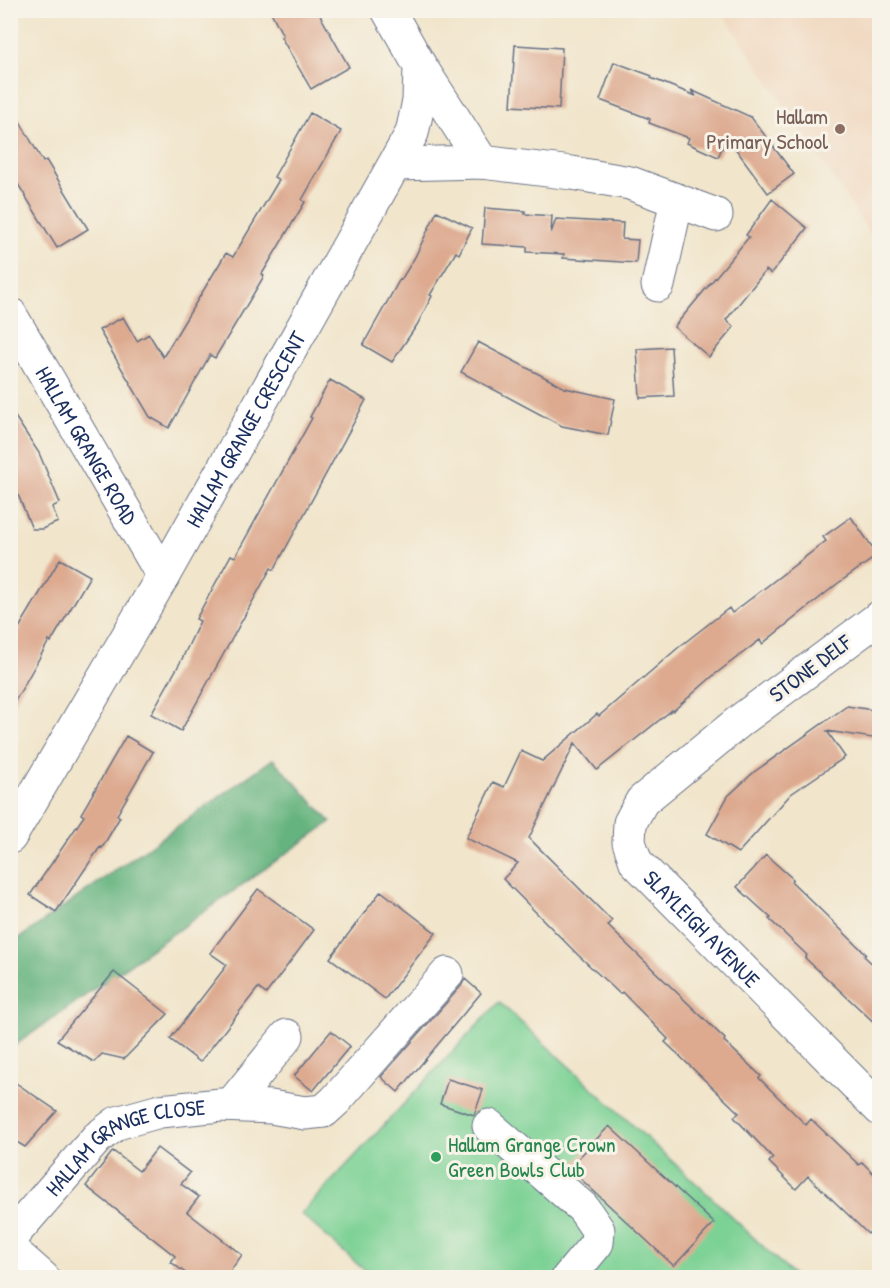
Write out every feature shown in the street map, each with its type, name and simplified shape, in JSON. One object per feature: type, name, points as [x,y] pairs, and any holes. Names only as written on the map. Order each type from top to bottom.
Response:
[{"type":"street","points":[[388,10],[420,66],[482,162]]},
{"type":"street","name":"HALLAM GRANGE CRESCENT","points":[[10,837],[163,576],[396,164],[412,133],[419,101],[420,66]]},
{"type":"street","points":[[396,164],[482,162],[572,172],[618,181],[716,215]]},
{"type":"street","points":[[658,285],[677,200]]},
{"type":"street","name":"HALLAM GRANGE ROAD","points":[[10,314],[163,576]]},
{"type":"street","name":"STONE DELF","points":[[741,720],[879,617]]},
{"type":"street","name":"SLAYLEIGH AVENUE","points":[[741,720],[642,801],[630,823],[629,842],[636,862],[879,1109]]},
{"type":"street","name":"HALLAM GRANGE CLOSE","points":[[10,1238],[97,1138],[117,1123],[160,1111],[231,1105],[271,1107],[305,1113],[324,1111],[447,974]]},
{"type":"street","name":"HALLAM GRANGE CLOSE","points":[[231,1105],[287,1036]]},
{"type":"street","points":[[489,1126],[583,1208],[598,1230],[597,1243],[568,1278]]},
{"type":"street","points":[[10,1249],[43,1278]]},
{"type":"shaded area","name":"Hallam Primary School","points":[[721,11],[879,11],[879,247]]},
{"type":"green space","points":[[273,759],[331,822],[11,1048],[10,945]]},
{"type":"green space","points":[[499,1002],[795,1277],[372,1277],[301,1214]]},
{"type":"building","points":[[270,10],[317,10],[349,67],[311,89],[281,37],[283,36]]},
{"type":"building","points":[[515,45],[562,48],[559,109],[511,106]]},
{"type":"building","points":[[614,62],[696,96],[691,90],[751,117],[794,174],[768,193],[727,137],[718,157],[687,143],[689,138],[649,123],[650,119],[600,100]]},
{"type":"building","points":[[10,104],[43,162],[46,160],[88,229],[57,248],[10,171]]},
{"type":"building","points":[[310,113],[341,131],[302,200],[305,202],[262,274],[264,276],[215,358],[210,355],[169,428],[150,417],[99,330],[123,317],[137,341],[149,334],[163,357],[226,253],[233,257],[279,180],[274,177]]},
{"type":"building","points":[[772,199],[807,228],[771,274],[766,270],[726,320],[734,327],[709,357],[674,327],[749,237],[746,235]]},
{"type":"building","points":[[485,208],[552,216],[551,233],[556,219],[623,223],[622,239],[638,240],[636,263],[563,258],[564,254],[527,252],[527,247],[482,244]]},
{"type":"building","points":[[437,211],[472,228],[459,254],[456,252],[430,295],[432,296],[417,325],[392,362],[363,345],[415,257]]},
{"type":"building","points":[[478,342],[565,388],[615,399],[608,435],[562,426],[461,372]]},
{"type":"building","points":[[671,347],[674,396],[640,398],[637,349]]},
{"type":"building","points":[[330,380],[366,400],[274,570],[271,568],[181,731],[151,714],[181,661],[200,621],[196,619],[231,555],[235,557],[312,418],[310,417]]},
{"type":"building","points":[[10,409],[39,453],[60,503],[52,507],[58,522],[42,529],[32,529],[10,475]]},
{"type":"building","points":[[851,517],[878,555],[837,584],[762,644],[760,640],[714,675],[673,711],[597,770],[575,743],[529,838],[612,921],[608,926],[725,1039],[724,1041],[761,1076],[759,1078],[806,1125],[811,1119],[859,1165],[862,1162],[879,1179],[879,1222],[868,1234],[808,1176],[796,1189],[769,1162],[773,1158],[734,1117],[739,1113],[665,1042],[668,1039],[622,992],[620,994],[578,955],[503,879],[518,863],[466,838],[493,782],[504,787],[521,751],[542,761],[597,714],[599,716],[679,647],[729,608],[732,613],[826,541],[823,537]]},
{"type":"building","points":[[60,559],[90,576],[51,642],[49,641],[10,710],[10,643]]},
{"type":"building","points":[[847,706],[879,711],[879,739],[827,731],[845,757],[791,794],[738,853],[707,834],[728,796],[754,772]]},
{"type":"building","points":[[126,736],[153,752],[117,815],[120,817],[102,848],[100,847],[56,912],[30,895],[84,816],[81,814]]},
{"type":"building","points":[[766,855],[793,879],[791,881],[866,954],[864,956],[879,970],[879,1027],[805,958],[807,955],[737,887]]},
{"type":"building","points":[[258,889],[314,930],[266,994],[258,988],[200,1062],[170,1039],[227,965],[210,953]]},
{"type":"building","points":[[381,891],[436,933],[385,999],[330,958]]},
{"type":"building","points":[[114,972],[168,1014],[124,1059],[102,1054],[94,1062],[57,1040]]},
{"type":"building","points":[[465,979],[481,993],[398,1092],[381,1077]]},
{"type":"building","points":[[331,1031],[350,1046],[313,1091],[294,1076]]},
{"type":"building","points":[[10,1079],[57,1111],[25,1147],[10,1138]]},
{"type":"building","points":[[448,1079],[483,1090],[474,1115],[440,1104]]},
{"type":"building","points":[[609,1126],[714,1223],[674,1266],[569,1168]]},
{"type":"building","points":[[157,1148],[190,1173],[181,1184],[199,1197],[187,1212],[242,1255],[225,1278],[192,1278],[171,1262],[175,1256],[86,1186],[113,1151],[139,1171]]},
{"type":"place","name":"Hallam Primary School","points":[[840,129]]},
{"type":"place","name":"Hallam Grange Crown Green Bowls Club","points":[[436,1157]]}]
